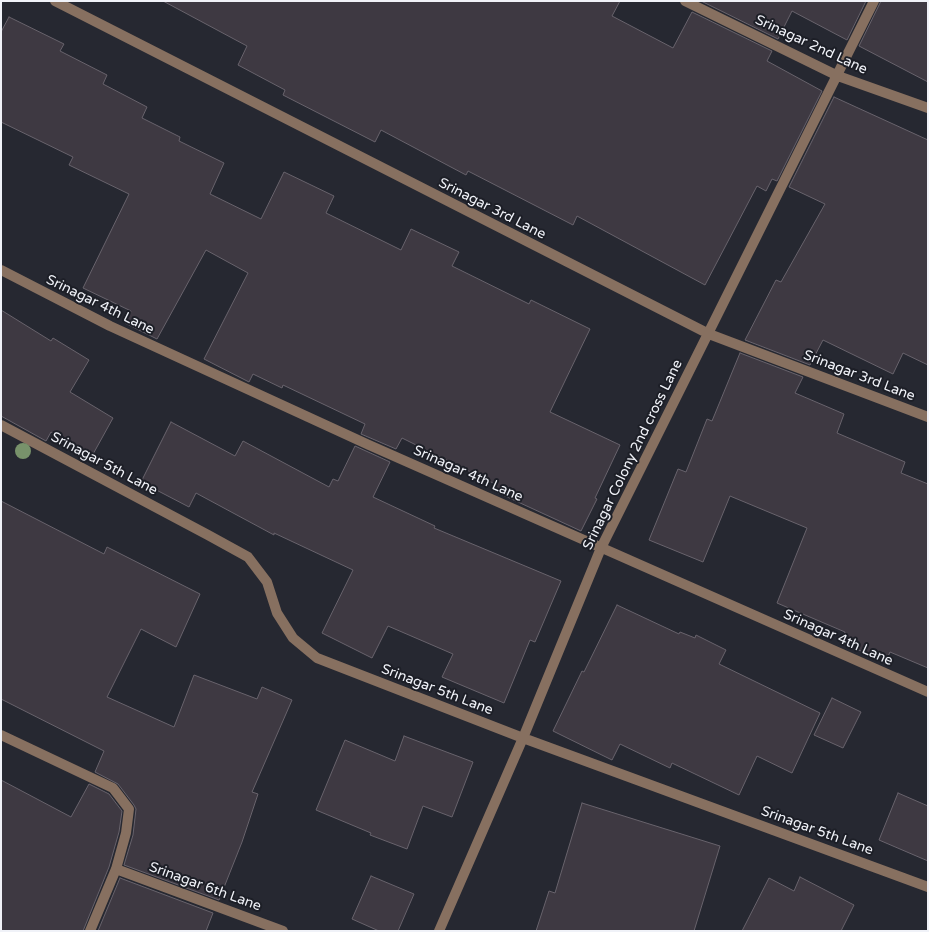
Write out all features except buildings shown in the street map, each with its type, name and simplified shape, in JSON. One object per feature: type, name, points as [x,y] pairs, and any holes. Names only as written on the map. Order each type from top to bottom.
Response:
[{"type":"street","name":"Srinagar 3rd Lane","points":[[55,1],[709,334],[928,417]]},
{"type":"street","name":"Srinagar 2nd Lane","points":[[685,1],[838,76],[928,108]]},
{"type":"street","name":"Srinagar Colony 2nd cross Lane","points":[[439,931],[523,738],[601,548],[874,1]]},
{"type":"street","name":"Srinagar 4th Lane","points":[[1,270],[110,326],[369,445],[928,692]]},
{"type":"street","name":"Srinagar 5th Lane","points":[[1,425],[248,557],[267,582],[277,614],[293,638],[317,658],[523,738],[928,887]]},
{"type":"street","points":[[1,735],[114,788],[129,809],[126,833],[116,869],[90,931]]},
{"type":"street","name":"Srinagar 6th Lane","points":[[116,869],[283,931]]}]
